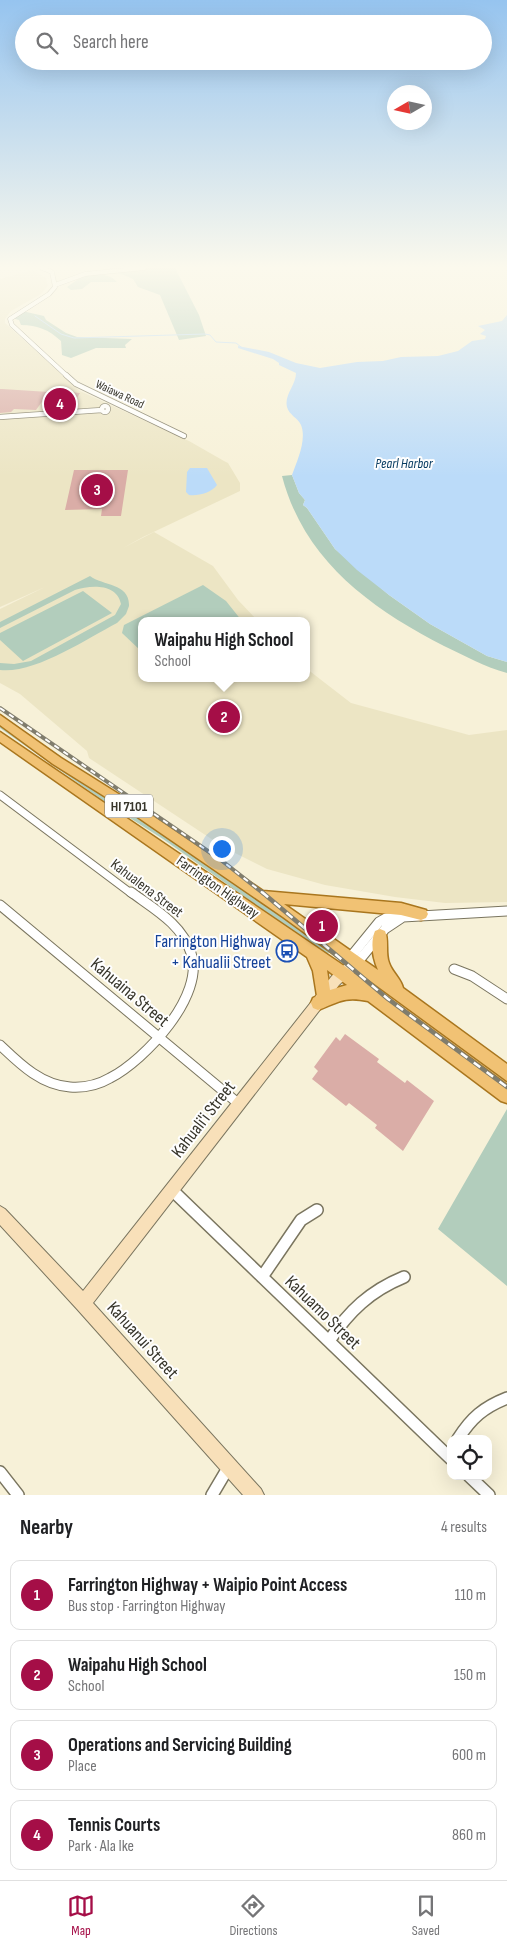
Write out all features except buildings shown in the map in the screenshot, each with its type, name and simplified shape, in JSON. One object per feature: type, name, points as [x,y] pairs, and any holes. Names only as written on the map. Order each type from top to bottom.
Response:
[{"type":"main road","name":"Farrington Highway","points":[[0,719],[57,761],[140,813],[288,913],[507,1073]]},
{"type":"main road","name":"Farrington Highway","points":[[0,736],[342,973],[507,1095]]},
{"type":"main road","points":[[258,894],[284,899],[401,909],[420,914]]},
{"type":"main road","points":[[380,934],[379,950],[382,966],[408,1002]]},
{"type":"main road","points":[[312,952],[320,971],[321,999],[336,993],[358,991],[373,997]]},
{"type":"street","name":"Waiawa Road","points":[[26,338],[80,387],[184,436]]},
{"type":"street","points":[[0,417],[102,410]]},
{"type":"street","name":"Kahualena Street","points":[[0,795],[176,926],[184,937],[194,964],[192,984],[187,999],[179,1013],[126,1069],[102,1081],[82,1087],[58,1085],[35,1076],[0,1045]]},
{"type":"street","name":"Kahuaina Street","points":[[0,905],[239,1104]]},
{"type":"street","points":[[353,960],[379,922],[386,918],[420,914],[507,911]]},
{"type":"street","points":[[353,960],[385,928],[403,916]]},
{"type":"street","name":"Kahuali'i Street","points":[[83,1303],[353,960]]},
{"type":"street","points":[[454,970],[472,976],[507,999]]},
{"type":"street","name":"Kahuamo Street","points":[[172,1190],[447,1454]]},
{"type":"street","points":[[262,1277],[301,1220],[317,1210]]},
{"type":"street","name":"Kahuanui Street","points":[[0,1214],[83,1303],[255,1495]]},
{"type":"street","points":[[329,1341],[351,1308],[369,1293],[404,1276]]},
{"type":"street","points":[[461,1435],[479,1410],[507,1398]]},
{"type":"street","points":[[212,1495],[229,1467]]},
{"type":"street","points":[[0,1472],[18,1495]]},
{"type":"street","points":[[473,1480],[489,1495]]},
{"type":"shaded area","points":[[0,338],[21,338],[80,391],[189,441],[228,463],[240,483],[240,491],[143,537],[123,548],[154,532],[213,566],[238,600],[254,617],[138,617],[138,682],[310,682],[310,671],[351,703],[469,735],[507,730],[507,902],[445,903],[325,885],[267,869],[225,848],[89,758],[87,751],[20,694],[0,683],[0,609],[45,587],[0,607]]},
{"type":"green space","points":[[57,338],[132,339],[125,345],[126,348],[96,348],[71,358],[62,355],[61,341]]},
{"type":"green space","points":[[178,338],[194,338],[179,340]]},
{"type":"green space","points":[[53,396],[76,398],[67,411],[44,409]]},
{"type":"green space","points":[[292,475],[299,493],[305,500],[303,505],[335,549],[389,595],[430,624],[487,656],[507,662],[507,673],[475,661],[417,631],[366,598],[344,578],[323,557],[306,533],[292,506],[282,476]]},
{"type":"green space","points":[[90,576],[115,586],[125,593],[129,606],[126,614],[117,623],[60,654],[29,667],[0,670],[0,663],[14,664],[31,661],[115,615],[121,604],[114,592],[102,587],[88,587],[75,590],[0,628],[0,622]]},
{"type":"green space","points":[[203,585],[226,601],[239,617],[140,617]]},
{"type":"green space","points":[[83,591],[112,613],[23,661],[0,640],[0,633]]},
{"type":"green space","points":[[138,618],[138,648],[122,633],[124,625]]},
{"type":"green space","points":[[0,723],[218,873],[284,914],[331,950],[327,955],[163,839],[108,804],[0,728]]},
{"type":"green space","points":[[507,1109],[507,1286],[438,1229]]},
{"type":"water","name":"Pearl Harbor","points":[[507,338],[507,662],[487,656],[430,624],[357,570],[335,549],[303,505],[305,500],[299,493],[292,475],[301,450],[303,437],[301,425],[287,407],[287,398],[296,373],[279,365],[273,359],[238,348],[238,346],[269,352],[296,363],[320,368],[357,362],[383,361],[401,357],[438,356],[458,351],[472,341]]},
{"type":"water","points":[[190,468],[207,468],[217,485],[212,490],[204,493],[189,495],[186,492],[187,472]]},
{"type":"waterway","points":[[73,338],[82,338]]},
{"type":"waterway","points":[[212,338],[216,342],[236,343],[241,347]]},
{"type":"railway","points":[[0,708],[221,860],[264,894]]},
{"type":"railway","points":[[262,892],[388,999],[507,1087]]},
{"type":"place","name":"Tennis Courts","points":[[60,404]]},
{"type":"place","name":"Operations and Servicing Building","points":[[97,490]]},
{"type":"place","name":"Waipahu High School","points":[[224,717]]},
{"type":"place","name":"Farrington Highway + Waipio Point Access","points":[[322,926]]},
{"type":"place","name":"Farrington Highway + Kahualii Street","points":[[287,951]]}]
